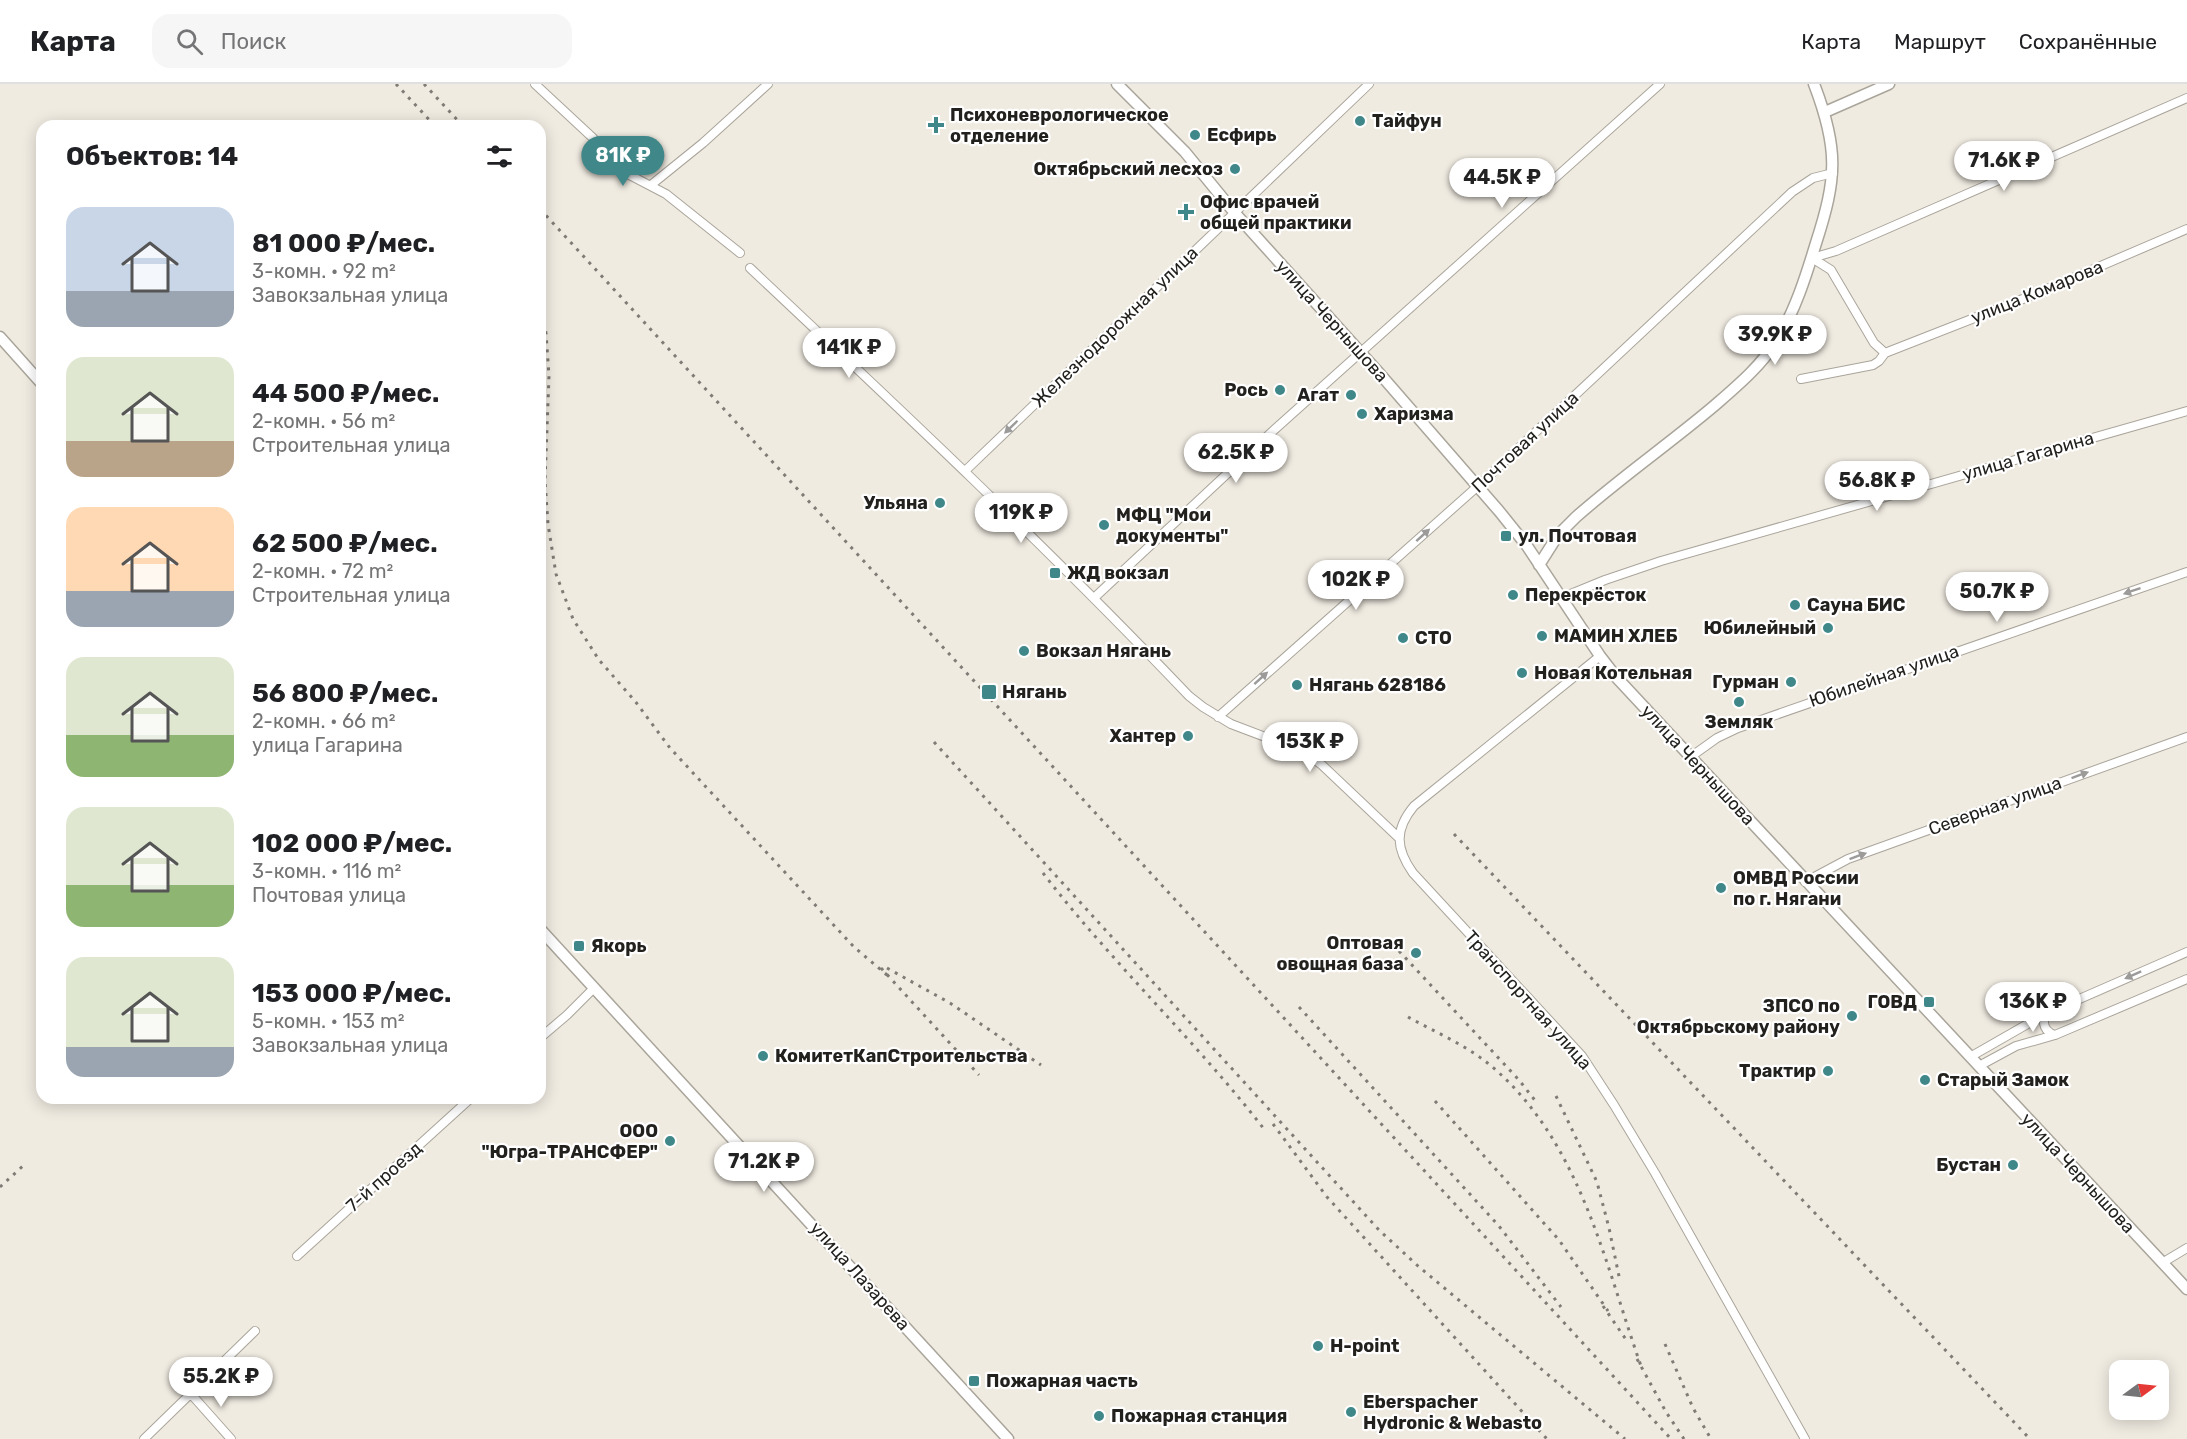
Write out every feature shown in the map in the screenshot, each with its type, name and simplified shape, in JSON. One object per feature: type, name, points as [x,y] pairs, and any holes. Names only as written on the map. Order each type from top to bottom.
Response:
[{"type":"main road","name":"улица Чернышова","points":[[1117,84],[1171,136],[1234,212],[1478,486],[1539,565],[1599,656],[1689,758],[2187,1289]]},
{"type":"main road","points":[[1539,565],[1558,535],[1576,517],[1697,420],[1759,364],[1785,326],[1812,258],[1824,218],[1833,173],[1832,139],[1814,84]]},
{"type":"main road","points":[[1825,112],[1889,84]]},
{"type":"main road","points":[[0,337],[36,377]]},
{"type":"main road","name":"улица Лазарева","points":[[546,936],[1008,1439]]},
{"type":"street","points":[[535,84],[594,138],[620,170],[651,185],[676,201],[740,253]]},
{"type":"street","points":[[651,185],[703,143],[768,84]]},
{"type":"street","name":"Железнодорожная улица","points":[[965,471],[1369,84]]},
{"type":"street","points":[[1094,598],[1274,430],[1660,84]]},
{"type":"street","points":[[1812,258],[1847,247],[1871,234],[2187,98]]},
{"type":"street","name":"Почтовая улица","points":[[1218,717],[1478,486],[1792,192],[1813,178],[1833,173]]},
{"type":"street","name":"улица Комарова","points":[[1801,379],[1873,365],[1880,361],[1885,353],[2033,295],[2187,229]]},
{"type":"street","points":[[1812,258],[1831,270],[1874,343],[1885,353]]},
{"type":"street","points":[[750,268],[965,471],[1094,598],[1189,696],[1230,724],[1302,751],[1322,765],[1399,837],[1405,817],[1423,797],[1599,656]]},
{"type":"street","name":"улица Гагарина","points":[[1561,598],[1588,586],[1661,561],[2187,411]]},
{"type":"street","name":"Юбилейная улица","points":[[1689,758],[1730,732],[1815,700],[2187,572]]},
{"type":"street","name":"Северная улица","points":[[1805,882],[1848,859],[2187,737]]},
{"type":"street","name":"Транспортная улица","points":[[1399,837],[1406,862],[1413,873],[1567,1038],[1594,1074],[1655,1173],[1805,1439]]},
{"type":"street","points":[[1970,1057],[2045,1014],[2187,952]]},
{"type":"street","points":[[1979,1066],[2016,1046],[2055,1035],[2187,979]]},
{"type":"street","points":[[546,1033],[594,988]]},
{"type":"street","points":[[2045,1014],[2044,1028],[2055,1035]]},
{"type":"street","name":"7-й проезд","points":[[297,1257],[464,1104]]},
{"type":"street","points":[[2162,1263],[2187,1248]]},
{"type":"street","points":[[144,1439],[255,1331]]},
{"type":"street","points":[[191,1394],[231,1439]]},
{"type":"railway","points":[[396,84],[429,120]]},
{"type":"railway","points":[[424,84],[457,120]]},
{"type":"railway","points":[[546,216],[1671,1439]]},
{"type":"railway","points":[[546,333],[549,376],[546,455]]},
{"type":"railway","points":[[546,495],[556,574],[573,619],[599,660],[635,701],[670,748],[854,947],[887,975]]},
{"type":"railway","points":[[934,742],[1379,1230],[1418,1266],[1625,1439]]},
{"type":"railway","points":[[1454,834],[2030,1439]]},
{"type":"railway","points":[[1043,873],[1069,906],[1238,1096],[1264,1129]]},
{"type":"railway","points":[[1399,951],[1519,1080],[1537,1103]]},
{"type":"railway","points":[[881,968],[979,1075]]},
{"type":"railway","points":[[887,968],[950,1003],[1041,1065]]},
{"type":"railway","points":[[1299,1007],[1499,1226],[1561,1307]]},
{"type":"railway","points":[[1408,1017],[1461,1045],[1490,1065],[1521,1095],[1546,1129],[1568,1166],[1585,1204],[1601,1244],[1641,1366]]},
{"type":"railway","points":[[1556,1096],[1597,1182],[1620,1281]]},
{"type":"railway","points":[[1435,1101],[1559,1240],[1608,1311]]},
{"type":"railway","points":[[1273,1124],[1327,1197],[1547,1439]]},
{"type":"railway","points":[[0,1187],[24,1165]]},
{"type":"railway","points":[[1603,1306],[1627,1341]]},
{"type":"railway","points":[[1665,1344],[1693,1408],[1711,1439]]},
{"type":"railway","points":[[1637,1359],[1666,1412],[1684,1439]]},
{"type":"place","name":"Тайфун","points":[[1360,121]]},
{"type":"place","name":"Психоневрологическое отделение","points":[[936,125]]},
{"type":"place","name":"Есфирь","points":[[1195,135]]},
{"type":"place","name":"Октябрьский лесхоз","points":[[1235,169]]},
{"type":"place","name":"Офис врачей общей практики","points":[[1186,212]]},
{"type":"place","name":"Рось","points":[[1280,390]]},
{"type":"place","name":"Агат","points":[[1351,395]]},
{"type":"place","name":"Харизма","points":[[1362,414]]},
{"type":"place","name":"Ульяна","points":[[940,503]]},
{"type":"place","name":"МФЦ \"Мои документы\"","points":[[1104,525]]},
{"type":"place","name":"ул. Почтовая","points":[[1506,536]]},
{"type":"place","name":"ЖД вокзал","points":[[1055,573]]},
{"type":"place","name":"Перекрёсток","points":[[1513,595]]},
{"type":"place","name":"Сауна БИС","points":[[1795,605]]},
{"type":"place","name":"Юбилейный","points":[[1828,628]]},
{"type":"place","name":"МАМИН ХЛЕБ","points":[[1542,636]]},
{"type":"place","name":"СТО","points":[[1403,638]]},
{"type":"place","name":"Вокзал Нягань","points":[[1024,651]]},
{"type":"place","name":"Новая Котельная","points":[[1522,673]]},
{"type":"place","name":"Гурман","points":[[1791,682]]},
{"type":"place","name":"Нягань 628186","points":[[1297,685]]},
{"type":"place","name":"Нягань","points":[[989,692]]},
{"type":"place","name":"Земляк","points":[[1739,702]]},
{"type":"place","name":"Хантер","points":[[1188,736]]},
{"type":"place","name":"ОМВД России по г. Нягани","points":[[1721,888]]},
{"type":"place","name":"Якорь","points":[[579,946]]},
{"type":"place","name":"Оптовая овощная база","points":[[1416,953]]},
{"type":"place","name":"ГОВД","points":[[1929,1002]]},
{"type":"place","name":"ЗПСО по Октябрьскому району","points":[[1852,1016]]},
{"type":"place","name":"КомитетКапСтроительства","points":[[763,1056]]},
{"type":"place","name":"Трактир","points":[[1828,1071]]},
{"type":"place","name":"Старый Замок","points":[[1925,1080]]},
{"type":"place","name":"ООО \"Югра-ТРАНСФЕР\"","points":[[670,1141]]},
{"type":"place","name":"Бустан","points":[[2013,1165]]},
{"type":"place","name":"H-point","points":[[1318,1346]]},
{"type":"place","name":"Пожарная часть","points":[[974,1381]]},
{"type":"place","name":"Eberspacher Hydronic & Webasto","points":[[1351,1412]]},
{"type":"place","name":"Пожарная станция","points":[[1099,1416]]}]
